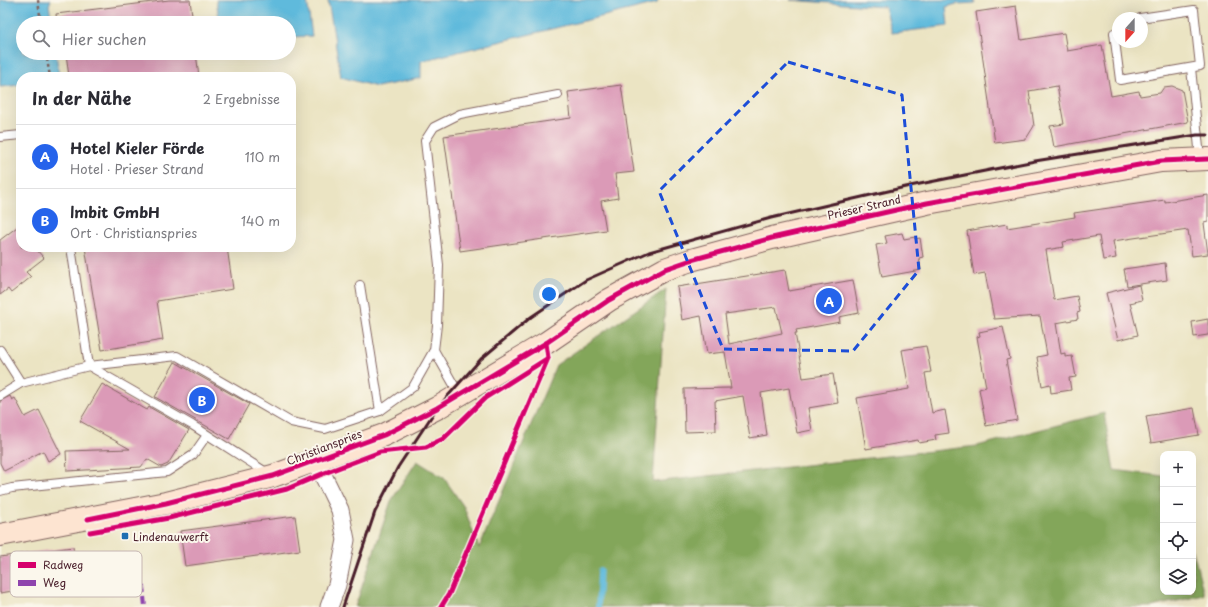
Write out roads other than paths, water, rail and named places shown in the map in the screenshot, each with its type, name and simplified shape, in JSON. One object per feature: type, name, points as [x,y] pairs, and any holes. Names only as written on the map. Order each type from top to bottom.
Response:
[{"type":"street","name":"Prieser Strand","points":[[546,343],[608,300],[665,269],[691,260],[772,238],[927,203],[1161,161],[1204,158]]},
{"type":"street","name":"Christianspries","points":[[0,535],[166,504],[273,476],[316,461],[384,435],[437,408],[546,343]]},
{"type":"street","points":[[316,461],[340,510],[346,540],[337,585],[329,607]]},
{"type":"lane","points":[[1116,48],[1120,80],[1200,66],[1194,10],[1148,17]]},
{"type":"lane","points":[[1191,68],[1204,158]]},
{"type":"lane","points":[[0,396],[21,383],[89,366],[177,356],[291,422],[326,429],[380,411],[413,388],[434,350],[437,325],[439,265],[425,141],[434,128],[460,114],[558,95]]},
{"type":"lane","points":[[0,137],[16,135]]},
{"type":"lane","points":[[72,252],[89,366]]},
{"type":"lane","points":[[360,285],[380,411]]},
{"type":"lane","points":[[0,350],[21,383]]},
{"type":"lane","points":[[434,350],[459,395]]},
{"type":"lane","points":[[89,366],[207,435],[273,476]]},
{"type":"lane","points":[[0,491],[12,488],[167,472],[193,455],[207,435]]},
{"type":"water","points":[[0,0],[51,0],[49,5],[51,16],[16,16],[16,60],[57,60],[58,72],[16,72],[16,85],[0,87]]},
{"type":"water","points":[[216,0],[307,0],[312,36],[296,37],[296,16],[219,16]]},
{"type":"water","points":[[328,0],[658,0],[657,3],[421,61],[421,78],[377,87],[341,77]]},
{"type":"water","points":[[790,0],[974,0],[975,3],[956,4],[946,7],[948,26],[892,33],[885,7]]},
{"type":"waterway","points":[[598,607],[600,570]]},
{"type":"railway","points":[[343,607],[375,512],[398,467],[437,408],[481,359],[531,317],[586,280],[649,252],[771,218],[910,186],[1035,161],[1197,135],[1208,135]]},
{"type":"place","name":"Hotel Kieler Förde","points":[[829,301]]},
{"type":"place","name":"lmbit GmbH","points":[[202,400]]},
{"type":"place","name":"Lindenauwerft","points":[[125,536]]}]
